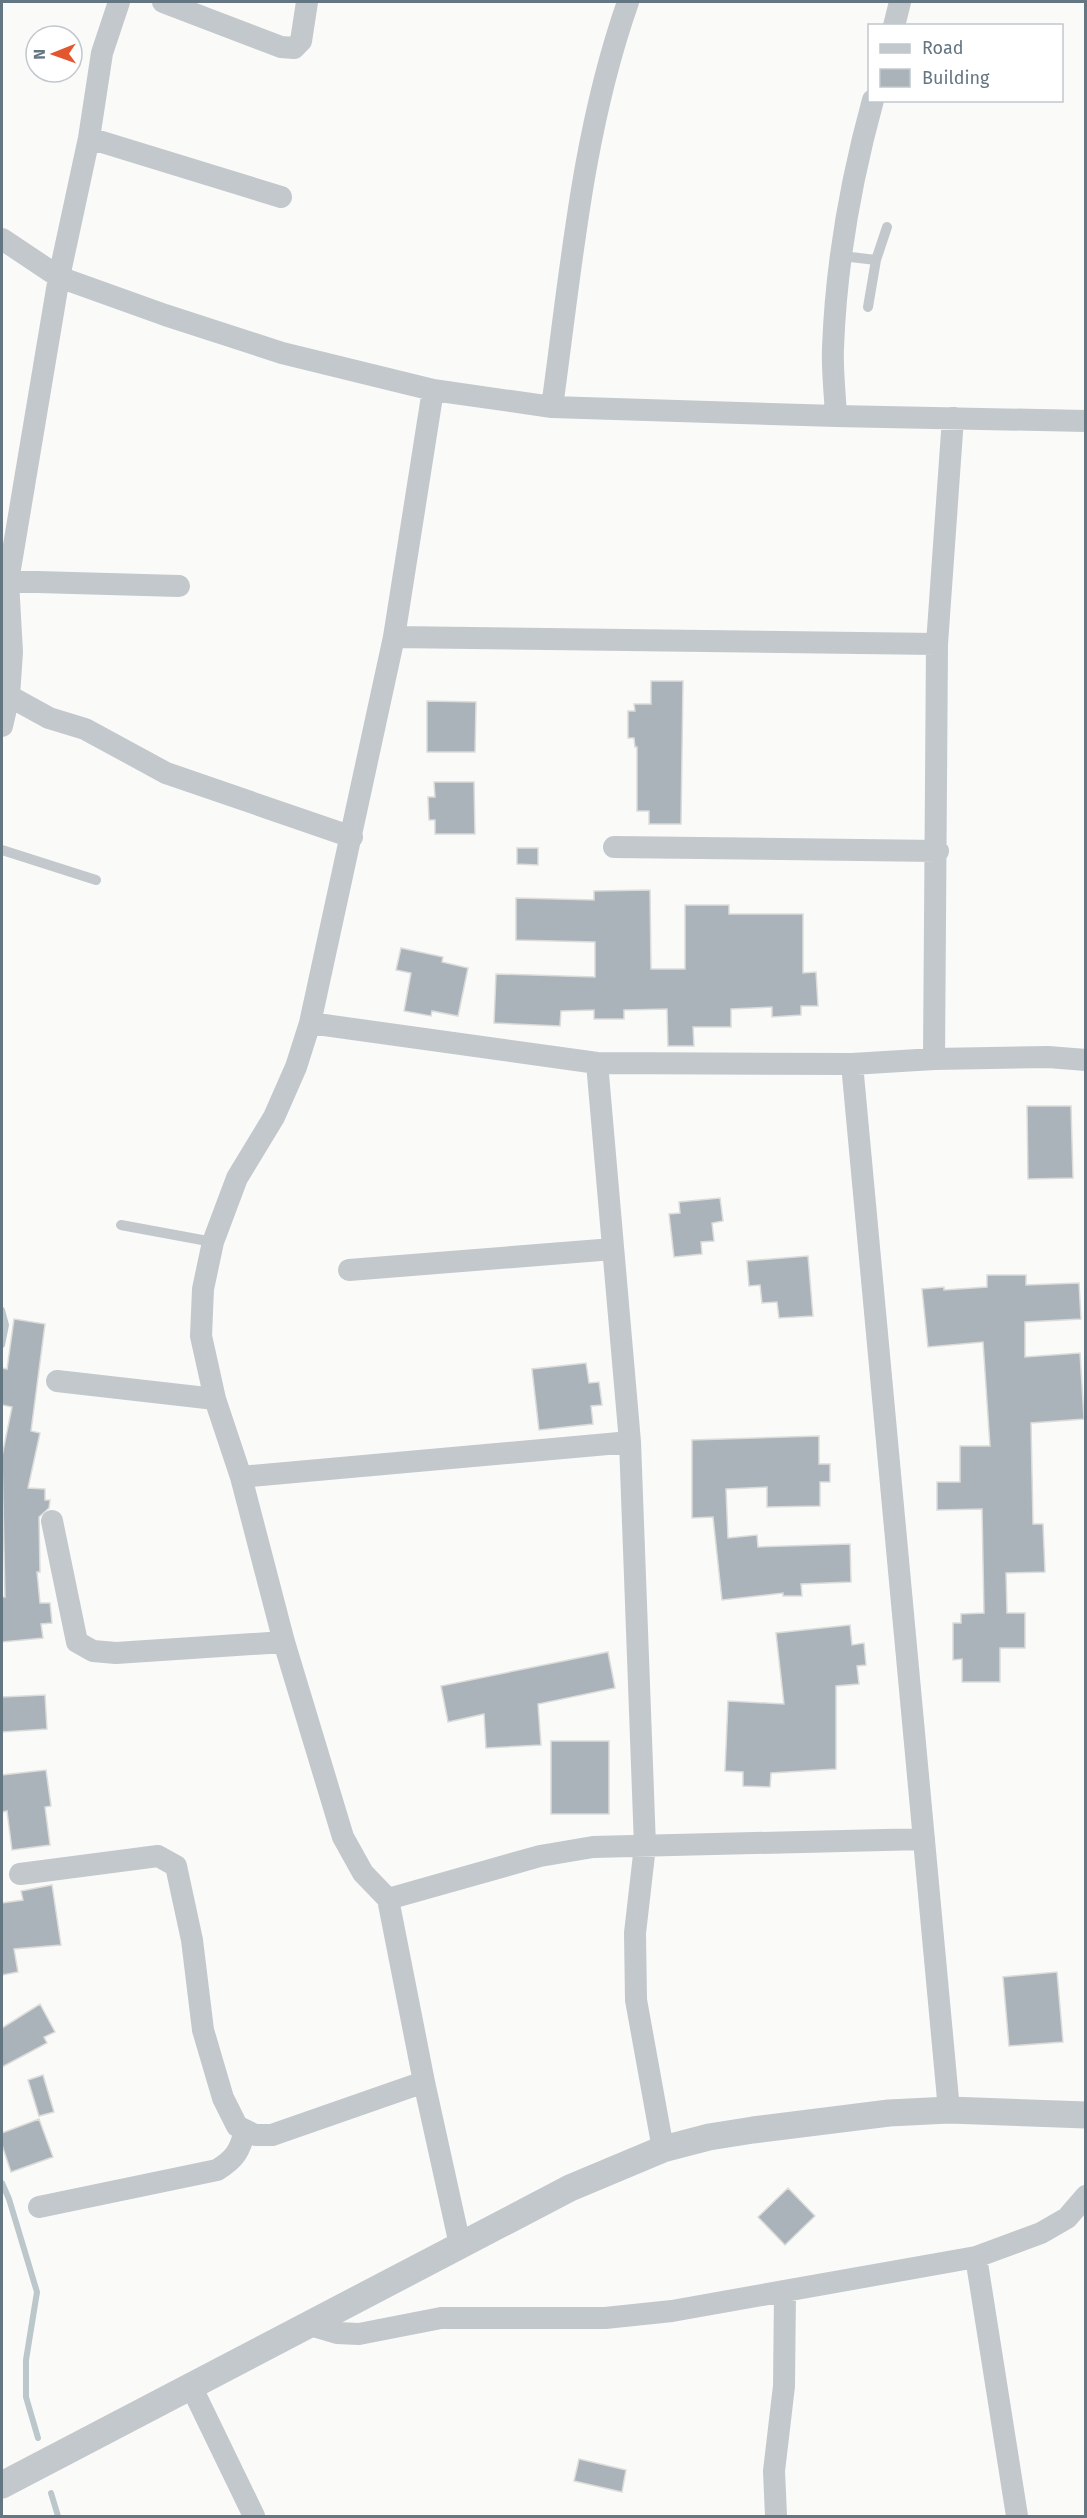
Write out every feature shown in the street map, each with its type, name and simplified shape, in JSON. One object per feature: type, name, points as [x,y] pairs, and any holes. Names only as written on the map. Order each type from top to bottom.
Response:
[{"type":"street","points":[[2,726],[9,696],[12,652],[5,581],[59,277],[89,138],[102,53],[119,2]]},
{"type":"street","points":[[164,2],[281,47],[294,48],[301,41],[307,2]]},
{"type":"street","points":[[552,407],[583,169],[612,46],[628,2]]},
{"type":"street","points":[[894,24],[900,2]]},
{"type":"street","points":[[836,416],[833,349],[842,256],[860,147],[872,102]]},
{"type":"street","points":[[89,138],[280,197]]},
{"type":"street","points":[[2,239],[59,277],[282,353],[433,390],[552,407],[1086,421]]},
{"type":"street","points":[[433,390],[394,637],[352,837],[309,1023],[296,1067],[274,1117],[237,1178],[213,1242],[203,1289],[201,1336],[215,1399],[241,1477],[284,1642],[344,1837],[363,1873],[388,1899],[424,2082],[460,2245]]},
{"type":"street","points":[[934,1059],[938,851],[937,644],[953,418]]},
{"type":"street","points":[[5,581],[179,586]]},
{"type":"street","points":[[394,637],[937,644]]},
{"type":"street","points":[[9,696],[49,718],[85,729],[166,773],[352,837]]},
{"type":"street","points":[[614,846],[938,851]]},
{"type":"street","points":[[309,1023],[597,1063],[852,1064],[934,1059],[1086,1060]]},
{"type":"street","points":[[597,1063],[630,1442],[645,1846],[635,1933],[636,2000],[663,2149]]},
{"type":"street","points":[[852,1064],[949,2110]]},
{"type":"street","points":[[349,1270],[613,1249]]},
{"type":"street","points":[[57,1381],[215,1399]]},
{"type":"street","points":[[241,1477],[630,1442]]},
{"type":"street","points":[[52,1521],[76,1642],[93,1651],[116,1653],[284,1642]]},
{"type":"street","points":[[388,1899],[540,1856],[593,1847],[924,1839]]},
{"type":"street","points":[[20,1874],[158,1856],[170,1860],[176,1866],[192,1940],[203,2030],[223,2098],[237,2126],[255,2135],[272,2135],[424,2082]]},
{"type":"street","points":[[2,2485],[570,2188],[663,2149],[709,2137],[889,2113],[949,2110],[1086,2115]]},
{"type":"street","points":[[39,2207],[217,2170],[233,2161],[241,2149],[245,2130]]},
{"type":"street","points":[[310,2325],[337,2333],[359,2334],[441,2318],[605,2318],[672,2311],[976,2258],[1041,2233],[1067,2218],[1086,2196]]},
{"type":"street","points":[[976,2258],[1017,2517]]},
{"type":"street","points":[[776,2517],[774,2471],[784,2386],[785,2291]]},
{"type":"street","points":[[191,2386],[254,2517]]},
{"type":"lane","points":[[868,307],[876,260],[887,227]]},
{"type":"lane","points":[[842,256],[876,260]]},
{"type":"lane","points":[[2,850],[96,879]]},
{"type":"lane","points":[[121,1225],[213,1242]]},
{"type":"building","points":[[651,681],[683,681],[681,824],[649,824],[649,811],[637,811],[637,747],[635,747],[634,738],[628,738],[628,711],[635,711],[634,704],[651,704]]},
{"type":"building","points":[[427,701],[476,702],[475,752],[427,752]]},
{"type":"building","points":[[434,782],[474,782],[475,834],[435,834],[435,820],[429,820],[428,797],[435,797]]},
{"type":"building","points":[[517,848],[538,848],[538,865],[517,864]]},
{"type":"building","points":[[650,890],[651,969],[685,969],[685,905],[729,905],[729,914],[803,914],[803,973],[816,972],[818,1006],[801,1006],[801,1015],[772,1017],[772,1007],[731,1009],[731,1027],[693,1027],[694,1046],[668,1046],[667,1009],[624,1010],[624,1019],[594,1019],[594,1010],[561,1011],[560,1026],[494,1023],[496,974],[595,977],[595,942],[516,940],[516,898],[594,900],[594,891]]},
{"type":"building","points":[[401,948],[443,957],[442,962],[468,968],[458,1016],[432,1011],[431,1016],[404,1011],[411,973],[396,970]]},
{"type":"building","points":[[1027,1106],[1071,1106],[1073,1178],[1028,1179]]},
{"type":"building","points":[[720,1198],[723,1221],[712,1223],[714,1241],[701,1242],[702,1254],[674,1257],[669,1214],[680,1213],[679,1202]]},
{"type":"building","points":[[808,1256],[813,1316],[779,1318],[777,1302],[762,1303],[760,1285],[749,1286],[747,1261]]},
{"type":"building","points":[[987,1275],[1026,1275],[1026,1285],[1079,1283],[1081,1319],[1025,1322],[1025,1357],[1080,1353],[1084,1419],[1031,1423],[1033,1524],[1043,1524],[1045,1572],[1006,1573],[1007,1613],[1025,1613],[1025,1648],[1000,1648],[1000,1682],[962,1682],[962,1659],[953,1660],[953,1623],[961,1623],[961,1614],[984,1613],[982,1509],[937,1510],[937,1482],[960,1482],[960,1446],[990,1446],[983,1342],[928,1347],[922,1289],[987,1287]]},
{"type":"building","points":[[14,1319],[45,1324],[31,1431],[40,1433],[28,1488],[45,1489],[45,1500],[50,1500],[49,1508],[39,1517],[40,1572],[37,1572],[40,1603],[50,1603],[52,1623],[41,1624],[43,1638],[2,1642],[2,1597],[5,1597],[2,1456],[12,1407],[2,1405],[2,1368],[7,1369]]},
{"type":"building","points":[[586,1363],[589,1383],[599,1382],[602,1405],[591,1406],[593,1424],[539,1430],[532,1369]]},
{"type":"building","points":[[819,1436],[819,1464],[830,1464],[830,1482],[820,1482],[820,1506],[767,1507],[767,1487],[726,1489],[728,1538],[757,1535],[758,1547],[850,1544],[851,1582],[801,1584],[802,1596],[783,1596],[783,1593],[722,1600],[713,1517],[692,1518],[692,1440]]},
{"type":"building","points":[[850,1625],[852,1645],[864,1643],[866,1665],[857,1666],[859,1684],[836,1686],[836,1769],[771,1773],[770,1787],[743,1786],[743,1772],[725,1771],[728,1701],[784,1704],[776,1633]]},
{"type":"building","points":[[608,1652],[615,1688],[538,1704],[541,1745],[486,1748],[484,1714],[448,1722],[441,1686]]},
{"type":"building","points":[[45,1695],[47,1729],[2,1732],[2,1697]]},
{"type":"building","points":[[551,1741],[609,1741],[609,1814],[551,1814]]},
{"type":"building","points":[[46,1770],[51,1806],[45,1807],[50,1845],[12,1850],[7,1811],[2,1812],[2,1775]]},
{"type":"building","points":[[52,1885],[61,1945],[14,1949],[18,1972],[2,1975],[2,1903],[23,1900],[21,1891]]},
{"type":"building","points":[[1057,1972],[1063,2042],[1009,2046],[1003,1977]]},
{"type":"building","points":[[40,2004],[55,2032],[44,2037],[47,2043],[2,2067],[2,2028]]},
{"type":"building","points":[[43,2075],[54,2112],[39,2116],[28,2080]]},
{"type":"building","points":[[39,2119],[53,2157],[11,2172],[2,2145],[2,2133]]},
{"type":"building","points":[[788,2188],[815,2216],[785,2245],[758,2217]]},
{"type":"building","points":[[579,2459],[626,2470],[622,2492],[574,2481]]},
{"type":"waterway","points":[[2,1310],[6,1325],[2,1345]]},
{"type":"waterway","points":[[2,2183],[37,2292],[26,2360],[26,2397],[38,2438]]},
{"type":"waterway","points":[[51,2493],[58,2516]]}]
